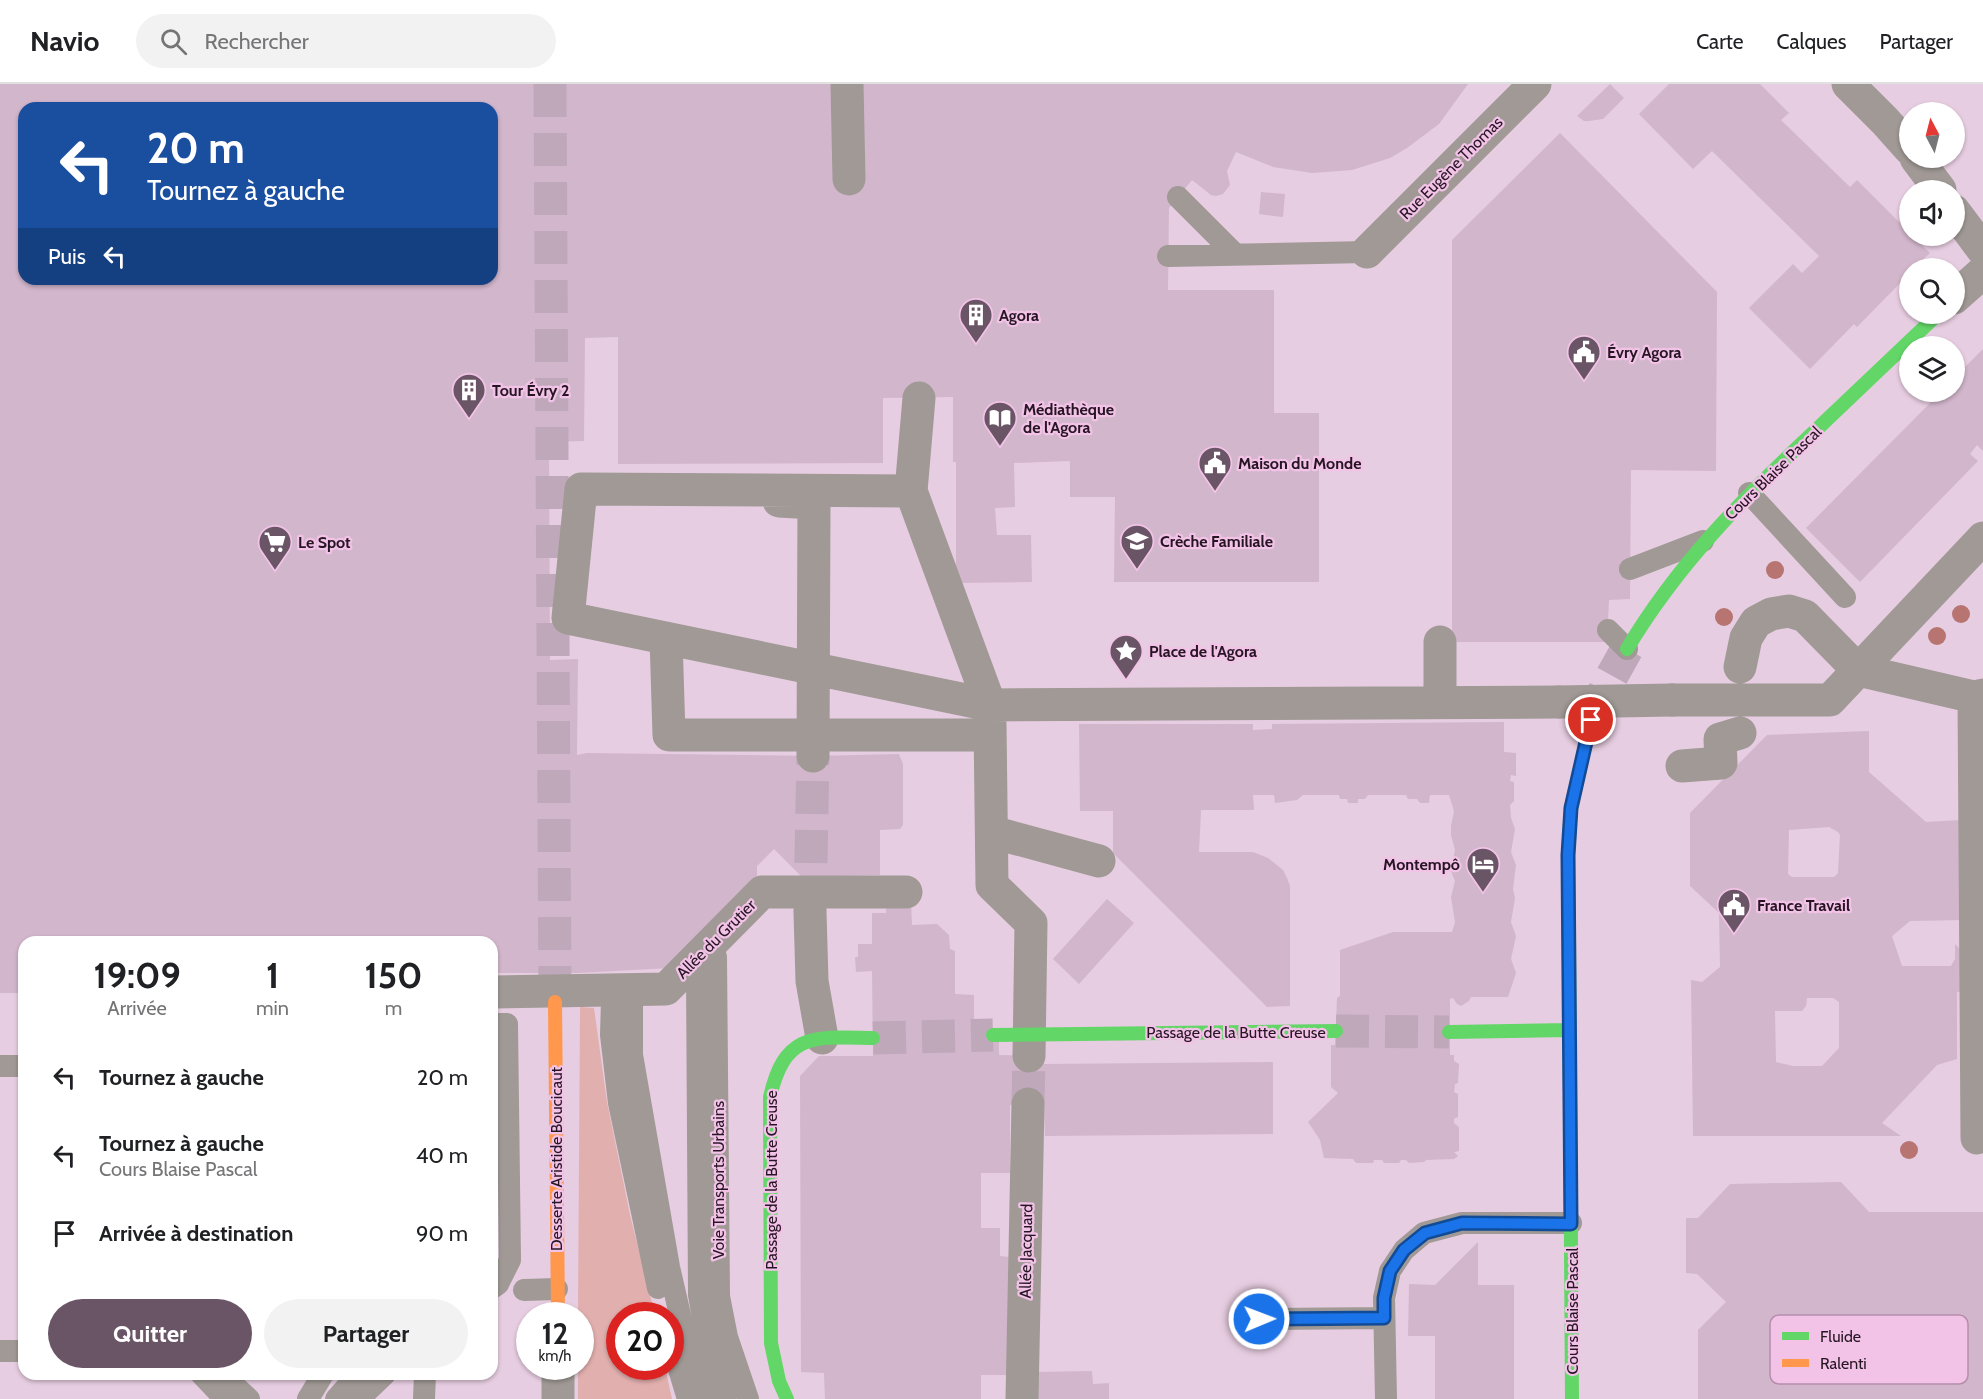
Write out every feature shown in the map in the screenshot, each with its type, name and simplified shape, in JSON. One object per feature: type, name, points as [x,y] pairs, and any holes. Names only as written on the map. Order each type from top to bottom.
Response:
[{"type":"street","points":[[847,84],[849,179]]},
{"type":"street","name":"Rue Eugène Thomas","points":[[1367,252],[1535,84]]},
{"type":"street","points":[[1848,84],[1899,137]]},
{"type":"street","points":[[1965,226],[1983,250]]},
{"type":"street","points":[[1965,288],[1983,272]]},
{"type":"street","name":"Cours Blaise Pascal","points":[[1627,649],[1636,632],[1705,540],[1749,493],[1927,324]]},
{"type":"street","points":[[920,398],[911,491],[990,719],[992,885],[1031,924],[1029,1045]]},
{"type":"street","points":[[911,491],[581,489],[567,618],[814,668],[990,719]]},
{"type":"street","points":[[759,500],[814,503],[813,746]]},
{"type":"street","points":[[666,638],[669,735],[813,746],[990,719],[1440,702],[1568,713],[1672,700],[1830,700],[1983,538]]},
{"type":"street","points":[[1740,668],[1746,638],[1756,622],[1771,614],[1789,611],[1805,616],[1858,670],[1978,696],[1974,743],[1977,1138]]},
{"type":"street","points":[[1440,642],[1440,702]]},
{"type":"street","name":"Cours Blaise Pascal","points":[[1568,713],[1571,808],[1568,855],[1572,1399]]},
{"type":"street","points":[[1682,766],[1721,763],[1720,739],[1740,733]]},
{"type":"street","points":[[992,832],[1099,861]]},
{"type":"street","name":"Allée du Grutier","points":[[498,992],[666,989],[762,892],[906,892]]},
{"type":"street","points":[[810,912],[812,981],[822,1038]]},
{"type":"street","name":"Desserte Aristide Boucicaut","points":[[555,1002],[557,1302]]},
{"type":"street","points":[[1449,1032],[1569,1030]]},
{"type":"street","name":"Passage de la Butte Creuse","points":[[993,1035],[1029,1045],[1336,1031]]},
{"type":"street","name":"Passage de la Butte Creuse","points":[[787,1399],[778,1381],[771,1343],[770,1096],[773,1075],[783,1055],[800,1043],[822,1038],[873,1038]]},
{"type":"street","name":"Allée Jacquard","points":[[1022,1399],[1028,1104]]},
{"type":"street","points":[[558,1380],[558,1399]]},
{"type":"lane","points":[[1178,197],[1234,254]]},
{"type":"lane","points":[[1168,256],[1367,252]]},
{"type":"lane","points":[[1749,493],[1845,597]]},
{"type":"lane","points":[[1630,569],[1705,540]]},
{"type":"lane","points":[[1608,630],[1627,649]]},
{"type":"lane","name":"Voie Transports Urbains","points":[[716,957],[719,1296],[727,1337],[748,1399]]},
{"type":"lane","name":"Voie Transports Urbains","points":[[697,974],[699,1295],[707,1340],[725,1399]]},
{"type":"lane","points":[[661,1302],[619,1103],[611,1035],[622,1001],[677,1302]]},
{"type":"lane","points":[[498,1024],[507,1024],[510,1260],[498,1284]]},
{"type":"lane","points":[[0,1066],[18,1066]]},
{"type":"lane","points":[[1386,1399],[1384,1298],[1390,1271],[1404,1250],[1425,1233],[1462,1223],[1571,1224]]},
{"type":"lane","points":[[524,1290],[557,1289]]},
{"type":"lane","points":[[1259,1319],[1384,1318]]},
{"type":"lane","points":[[684,1331],[704,1399]]},
{"type":"lane","points":[[0,1351],[18,1351]]},
{"type":"lane","points":[[207,1380],[225,1399]]},
{"type":"lane","points":[[228,1380],[249,1399]]},
{"type":"lane","points":[[308,1399],[319,1380]]},
{"type":"lane","points":[[336,1399],[353,1380]]},
{"type":"lane","points":[[359,1399],[379,1380]]},
{"type":"lane","points":[[424,1380],[424,1399]]},
{"type":"lane","points":[[682,1380],[688,1399]]},
{"type":"shaded area","points":[[580,1007],[594,1008],[607,1102],[630,1215],[652,1302],[606,1302],[606,1380],[668,1380],[672,1399],[578,1399],[578,1380],[594,1380],[594,1302],[578,1302]]},
{"type":"building","points":[[0,84],[1468,84],[1439,124],[1390,158],[1352,170],[1312,173],[1273,167],[1236,152],[1227,171],[1230,185],[1223,194],[1211,195],[1192,180],[1169,208],[1168,290],[1274,290],[1274,413],[1319,413],[1319,582],[1114,582],[1115,497],[1070,497],[1070,461],[1014,463],[1015,507],[995,508],[997,535],[1031,535],[1032,582],[956,583],[956,462],[953,462],[953,397],[883,398],[883,463],[618,464],[618,337],[585,338],[584,441],[549,442],[550,660],[578,659],[577,755],[587,753],[813,756],[899,754],[903,764],[903,825],[900,829],[880,830],[880,875],[802,877],[774,849],[757,866],[757,883],[670,968],[578,973],[498,973],[498,936],[18,936],[18,993],[0,993]]},
{"type":"building","points":[[1610,84],[1624,98],[1603,119],[1584,121],[1577,116]]},
{"type":"building","points":[[1669,84],[1760,84],[1789,113],[1781,120],[1850,187],[1857,180],[1899,222],[1899,246],[1923,246],[1930,253],[1925,258],[1899,258],[1899,284],[1857,327],[1854,324],[1810,369],[1749,308],[1793,264],[1802,273],[1819,256],[1712,151],[1693,169],[1639,114]]},
{"type":"building","name":"Évry Agora","points":[[1560,133],[1717,292],[1716,471],[1631,470],[1630,599],[1609,600],[1607,642],[1452,642],[1452,240]]},
{"type":"building","points":[[1261,192],[1285,194],[1283,217],[1259,214]]},
{"type":"building","points":[[1983,349],[1983,451],[1977,445],[1970,454],[1978,461],[1860,582],[1806,528],[1931,402],[1965,402],[1965,367]]},
{"type":"building","points":[[1504,722],[1504,752],[1516,753],[1516,776],[1511,775],[1510,781],[1514,782],[1514,801],[1510,805],[1515,829],[1511,852],[1516,865],[1513,889],[1515,898],[1511,922],[1516,936],[1511,959],[1516,973],[1508,997],[1471,997],[1461,1006],[1453,998],[1450,999],[1450,1055],[1454,1055],[1454,1061],[1459,1064],[1458,1083],[1455,1084],[1454,1092],[1458,1094],[1458,1117],[1454,1119],[1454,1123],[1459,1127],[1459,1151],[1454,1152],[1458,1156],[1454,1159],[1409,1163],[1406,1160],[1401,1160],[1399,1163],[1384,1163],[1382,1160],[1374,1160],[1373,1163],[1356,1163],[1353,1159],[1324,1158],[1320,1140],[1308,1122],[1338,1093],[1331,1087],[1331,1045],[1335,1045],[1337,998],[1340,996],[1340,950],[1393,932],[1452,932],[1455,922],[1451,897],[1455,881],[1451,871],[1455,850],[1451,835],[1454,811],[1449,795],[1430,795],[1429,803],[1408,799],[1406,795],[1368,795],[1365,799],[1358,799],[1358,803],[1348,803],[1347,799],[1340,799],[1339,795],[1303,795],[1297,800],[1275,803],[1274,795],[1253,795],[1254,810],[1201,810],[1199,852],[1253,852],[1268,858],[1283,870],[1290,886],[1290,1006],[1267,1007],[1113,853],[1113,811],[1080,811],[1079,724],[1253,724],[1253,730],[1272,729],[1272,724]]},
{"type":"building","points":[[1869,731],[1869,772],[1926,822],[1961,820],[1964,920],[1910,921],[1892,936],[1902,966],[1951,966],[1955,959],[1955,944],[1972,961],[1972,991],[1957,992],[1957,1059],[1937,1065],[1882,1123],[1901,1136],[1693,1136],[1691,980],[1702,982],[1720,967],[1719,913],[1690,886],[1690,813],[1767,735]],"holes":[[[1829,827],[1840,835],[1838,873],[1834,877],[1792,877],[1788,874],[1789,830]],[[1807,998],[1833,998],[1839,1002],[1839,1048],[1822,1066],[1793,1066],[1776,1062],[1775,1011],[1802,1011],[1806,1006]]]},
{"type":"building","points":[[1107,899],[1134,923],[1079,984],[1053,959]]},
{"type":"building","points":[[886,902],[911,902],[912,925],[937,924],[949,935],[950,949],[955,951],[955,994],[974,995],[974,1028],[993,1030],[999,1041],[999,1055],[1043,1056],[1044,1064],[1273,1062],[1273,1134],[1045,1136],[1044,1103],[1010,1105],[1010,1173],[981,1173],[981,1228],[1000,1228],[1000,1256],[1009,1257],[1010,1375],[981,1375],[981,1399],[825,1399],[824,1373],[801,1372],[800,1076],[819,1056],[873,1056],[872,971],[856,972],[855,957],[858,957],[858,944],[872,944],[872,913],[886,913]]},
{"type":"building","points":[[1841,1182],[1869,1212],[1983,1212],[1983,1399],[1698,1399],[1698,1330],[1726,1302],[1697,1274],[1686,1273],[1686,1218],[1698,1218],[1730,1184]]},
{"type":"building","points":[[1478,1242],[1478,1285],[1514,1285],[1514,1399],[1435,1399],[1435,1336],[1408,1336],[1409,1284],[1435,1285]]},
{"type":"building","points":[[1092,1371],[1093,1384],[1109,1383],[1109,1399],[1036,1399],[1036,1372]]},
{"type":"tunnel","points":[[550,84],[555,1002]]},
{"type":"tunnel","points":[[1591,720],[1627,649]]},
{"type":"tunnel","points":[[810,912],[813,756]]},
{"type":"tunnel","points":[[1336,1031],[1449,1032]]},
{"type":"tunnel","points":[[873,1038],[993,1035]]},
{"type":"tunnel","points":[[1028,1104],[1029,1056]]},
{"type":"traffic: fast","points":[[1627,649],[1667,589],[1737,507],[1928,324]]},
{"type":"traffic: fast","points":[[1569,939],[1572,1399]]},
{"type":"traffic: fast","points":[[1449,1032],[1569,1030]]},
{"type":"traffic: fast","points":[[993,1035],[1336,1031]]},
{"type":"traffic: fast","points":[[787,1399],[779,1381],[771,1343],[770,1097],[776,1075],[784,1060],[794,1049],[805,1042],[835,1038],[873,1038]]},
{"type":"traffic: slow","points":[[1569,939],[1568,855],[1571,808],[1591,720]]},
{"type":"traffic: slow","points":[[555,1002],[558,1302]]},
{"type":"place","name":"Agora","points":[[976,344]]},
{"type":"place","name":"Évry Agora","points":[[1584,381]]},
{"type":"place","name":"Tour Évry 2","points":[[469,419]]},
{"type":"place","name":"Médiathèque de l'Agora","points":[[1000,447]]},
{"type":"place","name":"Maison du Monde","points":[[1215,492]]},
{"type":"place","name":"Crèche Familiale","points":[[1137,570]]},
{"type":"place","name":"Le Spot","points":[[275,571]]},
{"type":"place","name":"Place de l'Agora","points":[[1126,680]]},
{"type":"place","name":"Montempô","points":[[1483,893]]},
{"type":"place","name":"France Travail","points":[[1734,934]]},
{"type":"route","points":[[1259,1319],[1384,1318],[1384,1298],[1390,1271],[1404,1250],[1425,1233],[1462,1223],[1571,1224],[1568,855],[1571,808],[1591,720]]}]
